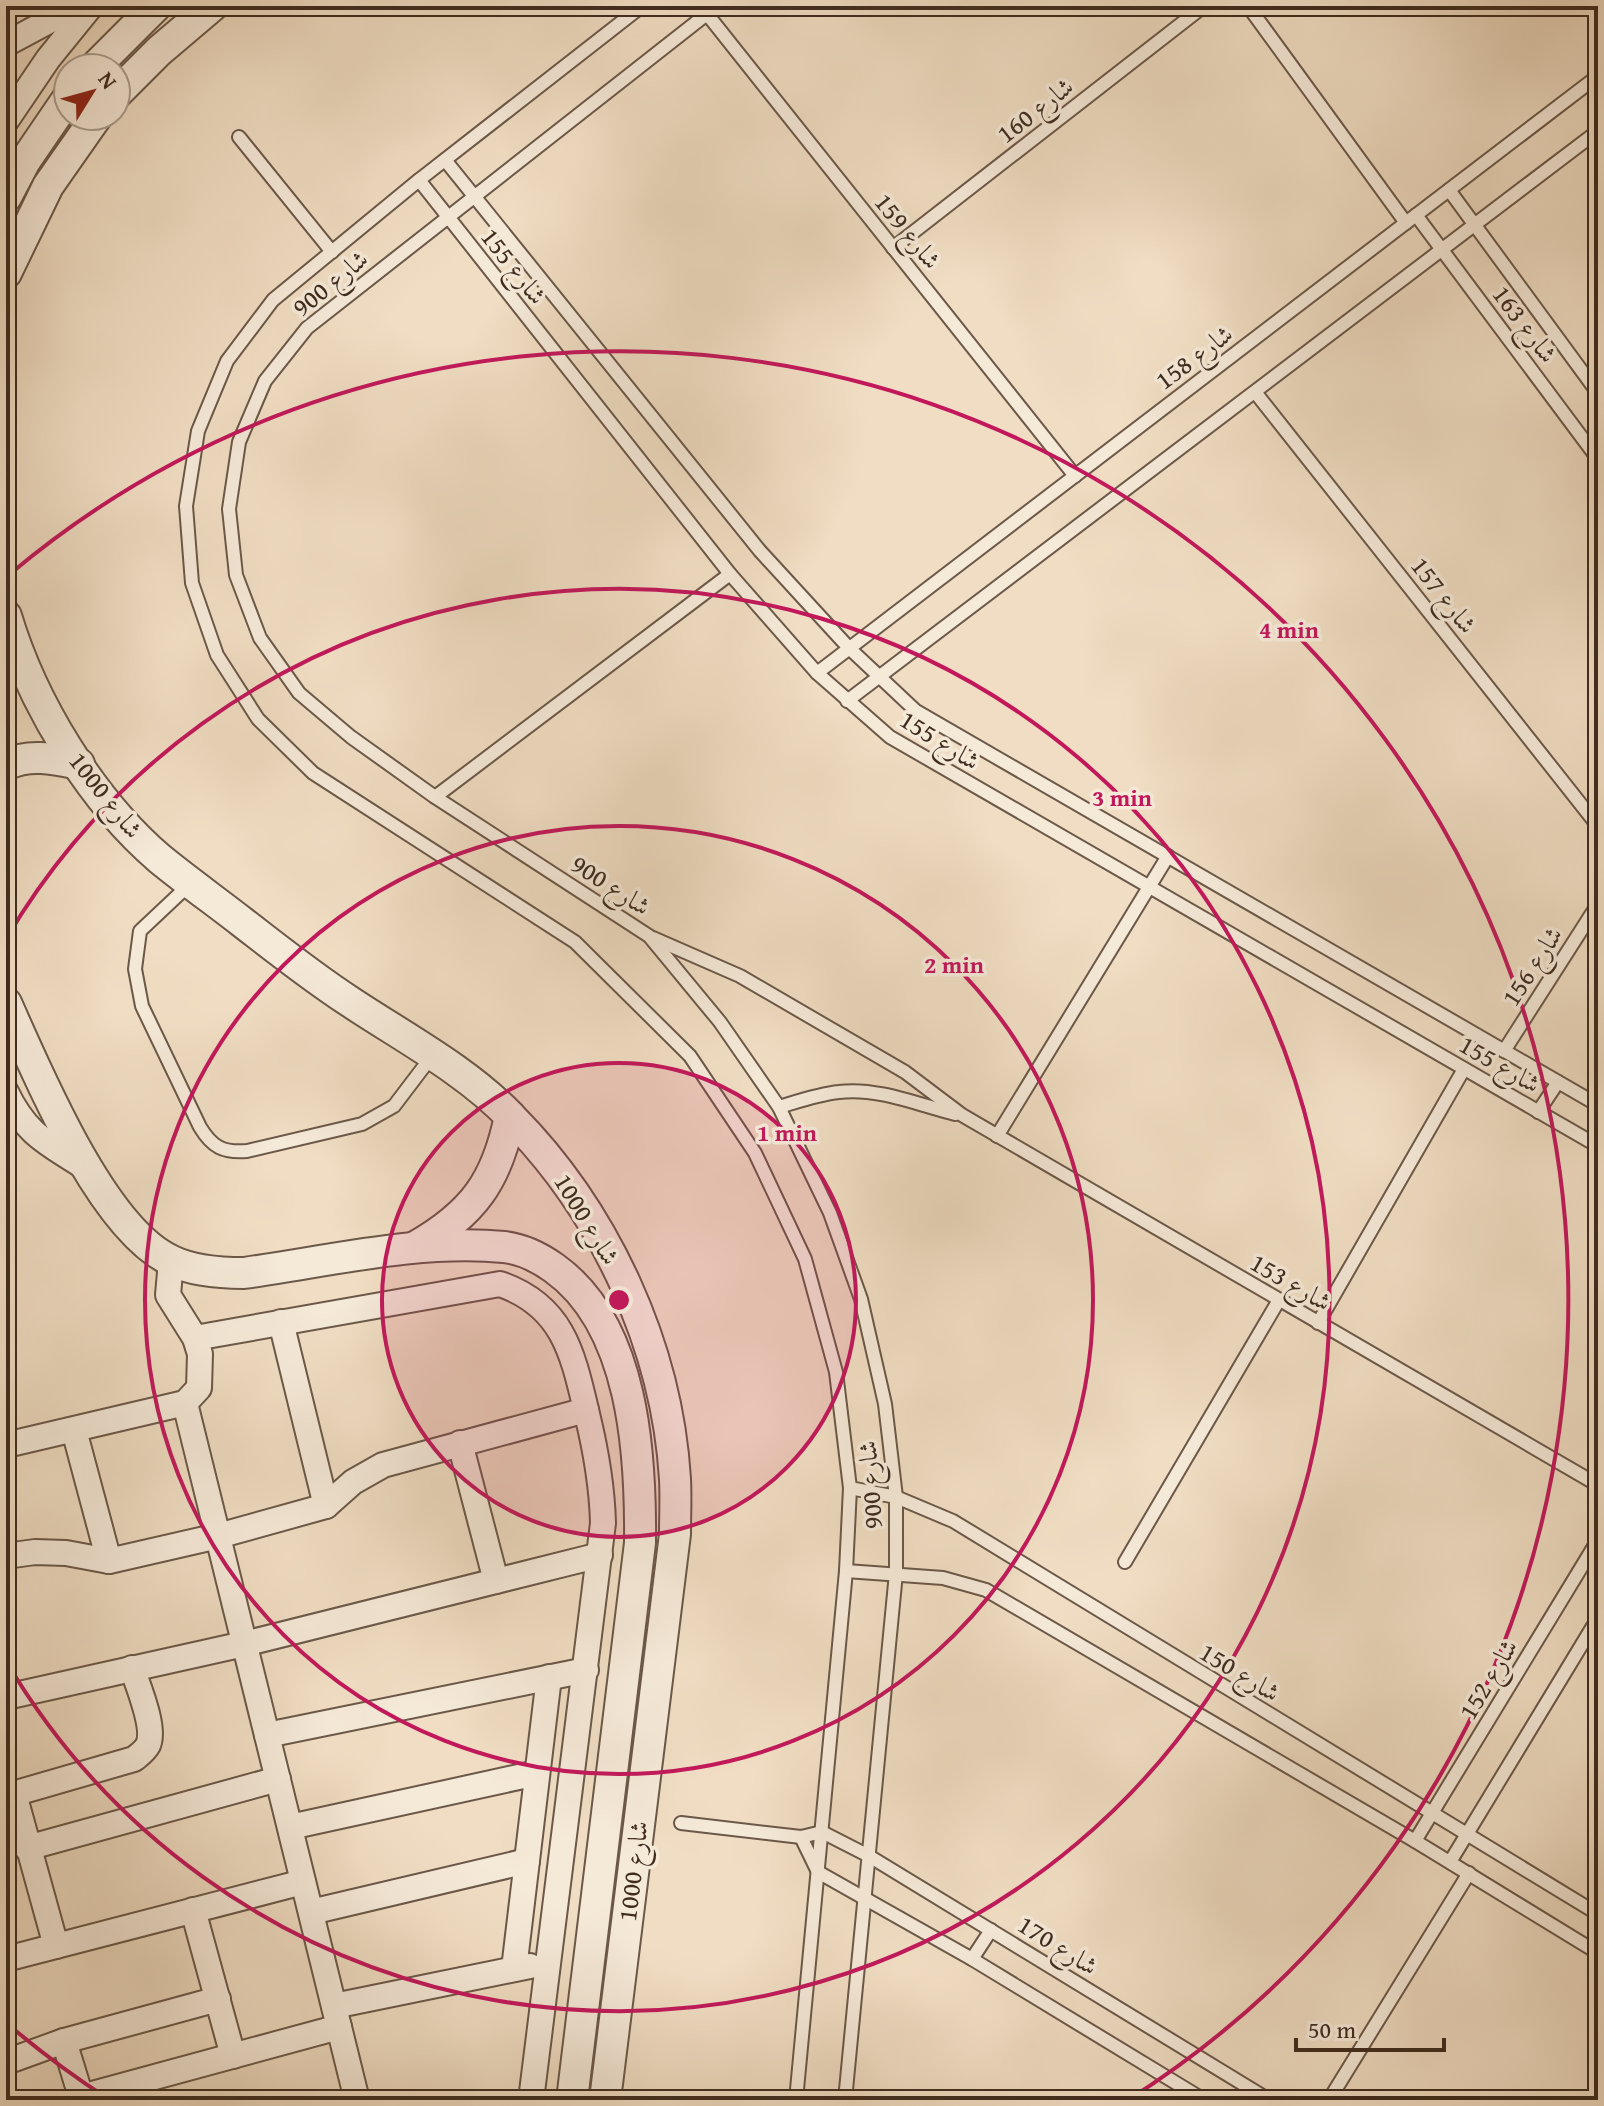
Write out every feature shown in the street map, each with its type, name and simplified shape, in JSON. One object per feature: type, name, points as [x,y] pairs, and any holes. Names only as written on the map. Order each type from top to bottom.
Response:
[{"type":"street","points":[[6,44],[77,6]]},
{"type":"street","points":[[6,121],[48,59],[91,6]]},
{"type":"street","points":[[110,52],[156,6]]},
{"type":"street","points":[[132,78],[212,6]]},
{"type":"street","points":[[6,197],[25,161],[52,121]]},
{"type":"street","points":[[6,273],[48,186],[86,132]]},
{"type":"street","name":"شارع 1000","points":[[6,616],[25,668],[52,722],[123,822],[159,858],[323,984],[469,1080],[510,1116],[555,1166],[594,1225],[618,1269],[643,1327],[659,1380],[670,1433],[675,1480],[675,1534],[605,2100]]},
{"type":"street","points":[[6,692],[25,668]]},
{"type":"street","points":[[6,765],[46,757],[79,764]]},
{"type":"street","name":"شارع 1000","points":[[6,1003],[44,1087],[87,1169],[120,1216],[143,1240],[171,1261],[226,1273],[244,1273],[415,1247],[506,1247],[533,1255],[571,1280],[604,1328],[622,1374],[629,1406],[640,1492],[640,1543],[572,2100]]},
{"type":"street","points":[[6,1092],[17,1116],[30,1131],[87,1169]]},
{"type":"street","points":[[415,1247],[445,1230],[470,1208],[503,1149],[510,1116]]},
{"type":"street","points":[[6,1445],[185,1403],[199,1388],[201,1374],[195,1338],[168,1295],[171,1261]]},
{"type":"street","points":[[195,1338],[500,1284],[522,1292],[536,1302],[560,1329],[574,1362],[598,1461],[602,1492],[600,1555],[531,2100]]},
{"type":"street","points":[[281,1322],[326,1506]]},
{"type":"street","points":[[185,1403],[357,2100]]},
{"type":"street","points":[[6,1556],[35,1552],[66,1553],[109,1561],[218,1536],[326,1506],[353,1482],[383,1465],[586,1410]]},
{"type":"street","points":[[74,1430],[109,1561]]},
{"type":"street","points":[[460,1443],[496,1581]]},
{"type":"street","points":[[6,1697],[244,1644],[600,1555]]},
{"type":"street","points":[[56,1946],[10,1795],[134,1759],[147,1748],[149,1722],[132,1668]]},
{"type":"street","points":[[267,1735],[586,1670]]},
{"type":"street","points":[[514,1969],[549,1677]]},
{"type":"street","points":[[290,1827],[537,1773]]},
{"type":"street","points":[[27,1848],[278,1779]]},
{"type":"street","points":[[311,1912],[527,1861]]},
{"type":"street","points":[[6,1959],[303,1882]]},
{"type":"street","points":[[193,1910],[233,2056]]},
{"type":"street","points":[[64,2041],[81,2098],[233,2056],[337,2017],[548,1962]]},
{"type":"street","points":[[6,2062],[64,2041],[218,1999]]},
{"type":"lane","name":"شارع 900","points":[[642,6],[419,180],[273,300],[227,361],[198,431],[186,506],[188,537],[192,583],[217,655],[258,719],[313,773],[575,942],[690,1056],[755,1153],[805,1259],[836,1372],[850,1488],[846,1571],[796,2100]]},
{"type":"lane","name":"شارع 160","points":[[893,248],[1204,6]]},
{"type":"lane","name":"شارع 163","points":[[1248,6],[1411,219],[1442,249],[1598,459]]},
{"type":"lane","name":"شارع 900","points":[[712,10],[307,328],[265,381],[239,442],[229,509],[236,575],[260,638],[299,693],[351,737],[435,797],[649,936],[720,1022],[779,1107],[830,1213],[861,1299],[885,1404],[896,1497],[896,1573],[845,2100]]},
{"type":"lane","name":"شارع 159","points":[[712,10],[893,248],[1075,476]]},
{"type":"lane","name":"شارع 158","points":[[817,673],[1598,76]]},
{"type":"lane","points":[[847,701],[1598,131]]},
{"type":"lane","points":[[239,137],[332,252]]},
{"type":"lane","name":"شارع 155","points":[[445,160],[760,551],[849,648],[916,711],[1598,1105]]},
{"type":"lane","name":"شارع 155","points":[[419,180],[730,574],[817,673],[890,737],[1598,1146]]},
{"type":"lane","name":"شارع 163","points":[[1449,190],[1598,393]]},
{"type":"lane","name":"شارع 157","points":[[1255,392],[1598,826]]},
{"type":"lane","points":[[435,797],[730,574]]},
{"type":"lane","points":[[997,1136],[1168,856]]},
{"type":"lane","points":[[191,883],[140,931],[135,969],[142,1006],[210,1144],[227,1152],[247,1151],[362,1124],[394,1106],[432,1056]]},
{"type":"lane","name":"شارع 156","points":[[1504,1051],[1598,904]]},
{"type":"lane","points":[[649,936],[740,976],[905,1072],[962,1115]]},
{"type":"lane","points":[[1318,1323],[1464,1069]]},
{"type":"lane","points":[[1538,1112],[1558,1082]]},
{"type":"lane","points":[[779,1107],[842,1091],[862,1092],[962,1115]]},
{"type":"lane","name":"شارع 153","points":[[962,1115],[1598,1485]]},
{"type":"lane","points":[[1125,1562],[1279,1300]]},
{"type":"lane","name":"شارع 150","points":[[850,1488],[896,1497],[953,1521],[1598,1914]]},
{"type":"lane","name":"شارع 152","points":[[1415,1841],[1598,1540]]},
{"type":"lane","points":[[846,1571],[943,1578],[986,1590],[1469,1873],[1598,1953]]},
{"type":"lane","points":[[1450,1862],[1598,1618]]},
{"type":"lane","points":[[681,1823],[801,1837],[822,1832]]},
{"type":"lane","name":"شارع 170","points":[[822,1832],[869,1856],[1269,2100]]},
{"type":"lane","points":[[801,1837],[818,1872],[972,1959],[1204,2100]]},
{"type":"lane","points":[[1329,2100],[1469,1873]]},
{"type":"lane","points":[[972,1959],[991,1930]]}]
